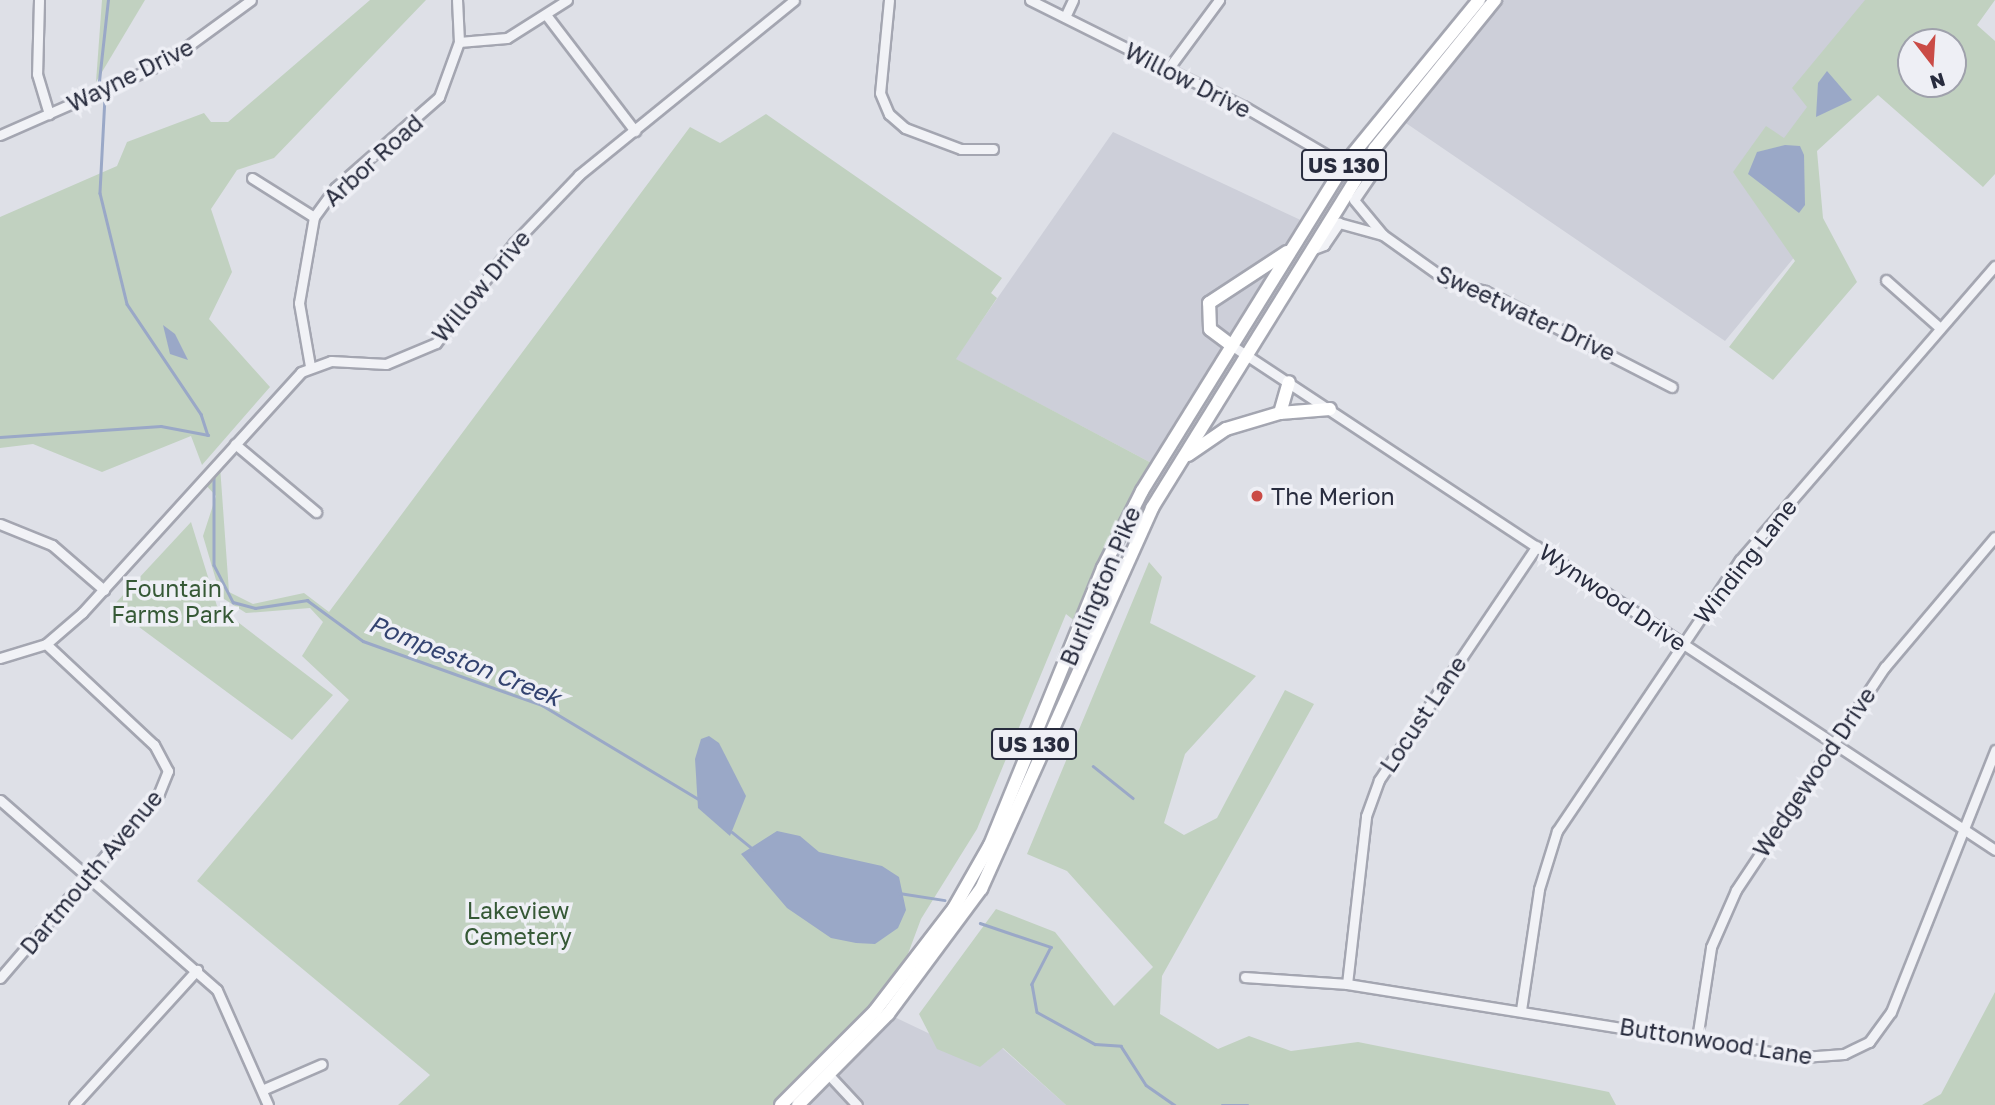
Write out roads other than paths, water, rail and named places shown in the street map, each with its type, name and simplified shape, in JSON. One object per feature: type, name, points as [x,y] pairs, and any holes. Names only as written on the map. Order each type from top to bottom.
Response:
[{"type":"highway","name":"Burlington Pike","points":[[781,1105],[882,1003],[954,908],[1026,765],[1115,541],[1231,345],[1344,165],[1479,0]]},
{"type":"highway","name":"Burlington Pike","points":[[798,1105],[888,1014],[981,889],[1133,548],[1182,460],[1309,250],[1375,148],[1495,0]]},
{"type":"highway","points":[[1231,345],[1210,329],[1209,303],[1290,250]]},
{"type":"highway","points":[[1280,413],[1289,382]]},
{"type":"highway","points":[[1182,460],[1226,429],[1280,413],[1330,409]]},
{"type":"street","points":[[39,0],[37,74],[49,114]]},
{"type":"street","name":"Wayne Drive","points":[[0,135],[166,62],[251,0]]},
{"type":"street","name":"Arbor Road","points":[[310,366],[299,296],[314,217],[334,188],[432,106],[459,43],[457,0]]},
{"type":"street","points":[[459,43],[507,38],[547,16],[567,0]]},
{"type":"street","name":"Willow Drive","points":[[310,366],[386,364],[422,354],[445,335],[514,243],[579,175],[794,0]]},
{"type":"street","points":[[888,0],[880,93],[889,114],[905,128],[961,149],[993,149]]},
{"type":"street","name":"Willow Drive","points":[[1030,0],[1168,69],[1344,165]]},
{"type":"street","points":[[1065,17],[1073,0]]},
{"type":"street","points":[[1168,69],[1219,0]]},
{"type":"street","points":[[547,16],[635,131]]},
{"type":"street","name":"Sweetwater Drive","points":[[1375,148],[1378,165],[1354,200],[1383,235],[1449,282],[1485,291],[1672,387]]},
{"type":"street","points":[[252,178],[314,217]]},
{"type":"street","name":"Sweetwater Drive","points":[[1309,250],[1324,245],[1339,223],[1383,235]]},
{"type":"street","name":"Winding Lane","points":[[1521,1010],[1539,889],[1557,831],[1740,560],[1939,327],[1995,266]]},
{"type":"street","points":[[1886,280],[1939,327]]},
{"type":"street","name":"Wynwood Drive","points":[[1231,345],[1995,850]]},
{"type":"street","points":[[0,658],[46,644],[104,590],[235,444],[310,366]]},
{"type":"street","points":[[235,444],[316,512]]},
{"type":"street","points":[[0,524],[52,545],[104,590]]},
{"type":"street","name":"Wedgewood Drive","points":[[1697,1039],[1721,920],[1833,742],[1885,667],[1995,537]]},
{"type":"street","name":"Locust Lane","points":[[1347,984],[1366,816],[1378,780],[1537,546]]},
{"type":"street","name":"Dartmouth Avenue","points":[[0,978],[159,793],[168,771],[154,745],[46,644]]},
{"type":"street","name":"Buttonwood Lane","points":[[1245,977],[1347,984],[1825,1058],[1869,1042],[1891,1012],[1995,750]]},
{"type":"street","points":[[0,800],[197,970],[226,1004],[268,1105]]},
{"type":"street","points":[[74,1105],[197,970]]},
{"type":"street","points":[[262,1090],[322,1064]]},
{"type":"street","points":[[829,1075],[857,1105]]},
{"type":"water","points":[[1827,71],[1852,100],[1816,117],[1818,83]]},
{"type":"water","points":[[1785,145],[1800,146],[1804,155],[1805,205],[1799,213],[1748,174],[1757,152]]},
{"type":"water","points":[[163,325],[175,334],[188,360],[170,354]]},
{"type":"water","points":[[709,736],[719,743],[746,796],[730,836],[698,808],[695,759],[701,739]]},
{"type":"water","points":[[777,831],[800,836],[819,852],[882,866],[899,877],[906,910],[898,928],[875,944],[856,943],[831,938],[787,908],[741,854]]},
{"type":"waterway","name":"Pompeston Creek","points":[[99,81],[108,0]]},
{"type":"waterway","name":"Pompeston Creek","points":[[105,97],[100,193],[127,304],[201,414],[208,435]]},
{"type":"waterway","points":[[0,437],[161,426],[208,435]]},
{"type":"waterway","name":"Pompeston Creek","points":[[214,474],[214,565],[233,602],[255,608],[307,600],[363,641],[542,705],[700,800]]},
{"type":"waterway","points":[[1093,766],[1133,798]]},
{"type":"waterway","name":"Pompeston Creek","points":[[732,832],[754,850]]},
{"type":"waterway","name":"Pompeston Creek","points":[[899,893],[944,900]]},
{"type":"waterway","name":"Pompeston Creek","points":[[980,923],[1051,947],[1032,984],[1037,1012],[1095,1044],[1121,1046],[1146,1085],[1175,1105]]},
{"type":"waterway","name":"Pompeston Creek","points":[[1222,1105],[1248,1105]]},
{"type":"place","name":"The Merion","points":[[1257,496]]},
{"type":"park label","name":"Fountain Farms Park","points":[[173,601]]},
{"type":"park label","name":"Lakeview Cemetery","points":[[518,923]]}]
